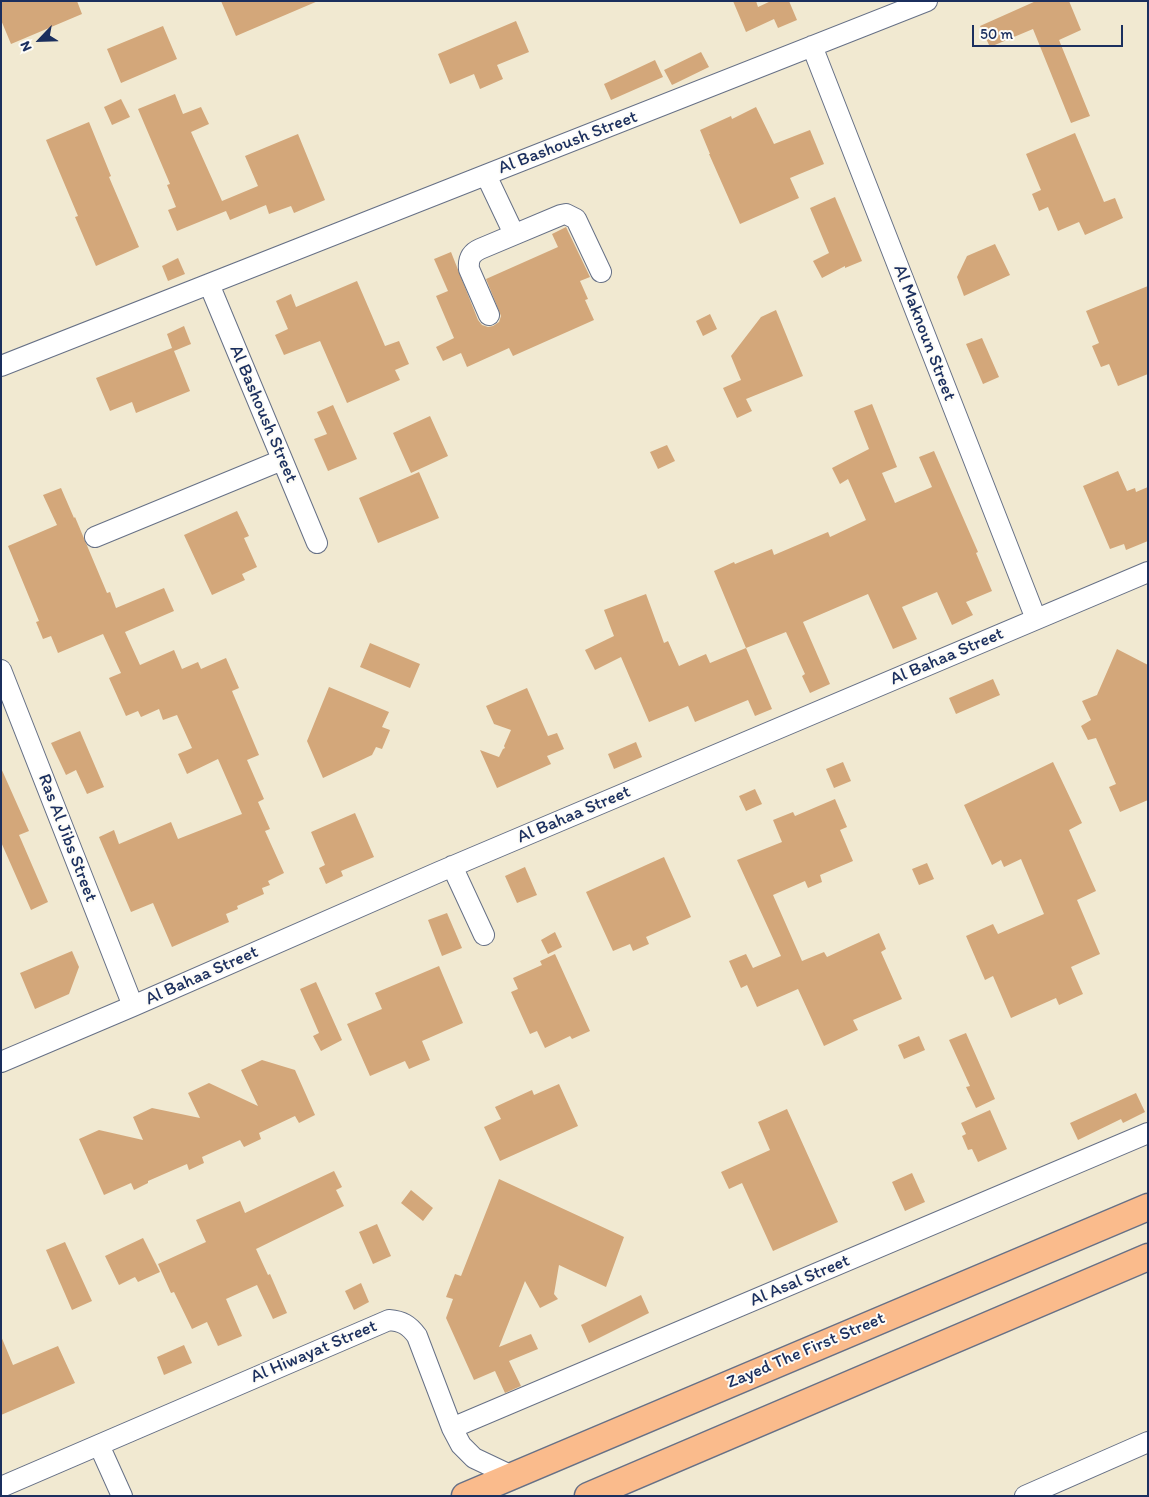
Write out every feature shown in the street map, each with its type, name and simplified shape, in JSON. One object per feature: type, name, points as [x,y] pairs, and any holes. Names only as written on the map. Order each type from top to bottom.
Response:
[{"type":"main road","name":"Zayed The First Street","points":[[464,1496],[1148,1207]]},
{"type":"main road","points":[[588,1496],[1148,1257]]},
{"type":"street","name":"Al Bashoush Street","points":[[1,366],[927,1]]},
{"type":"street","name":"Al Maknoun Street","points":[[812,46],[1036,620]]},
{"type":"street","points":[[486,175],[514,234]]},
{"type":"street","points":[[489,315],[468,269],[468,262],[471,256],[475,252],[514,234],[561,215],[572,216],[580,224],[601,272]]},
{"type":"street","name":"Al Bashoush Street","points":[[209,284],[316,543]]},
{"type":"street","points":[[95,537],[282,460]]},
{"type":"street","name":"Al Bahaa Street","points":[[1,1062],[452,866],[1148,572]]},
{"type":"street","name":"Ras Al Jibs Street","points":[[1,670],[133,1006]]},
{"type":"street","points":[[452,866],[484,935]]},
{"type":"street","name":"Al Asal Street","points":[[452,1428],[1148,1134]]},
{"type":"street","name":"Al Hiwayat Street","points":[[1,1487],[389,1320],[399,1321],[410,1326],[417,1336],[452,1428],[461,1445],[474,1458],[512,1476]]},
{"type":"street","points":[[1025,1496],[1148,1442]]},
{"type":"street","points":[[99,1445],[122,1496]]},
{"type":"building","points":[[1,1],[77,1],[82,14],[11,44],[1,20]]},
{"type":"building","points":[[221,1],[318,1],[236,36]]},
{"type":"building","points":[[733,1],[756,1],[758,7],[771,1],[789,1],[797,20],[778,28],[774,19],[746,32]]},
{"type":"building","points":[[1036,1],[1069,1],[1081,30],[1059,40],[1090,116],[1071,123],[1033,29],[990,47],[980,26]]},
{"type":"building","points":[[516,21],[529,52],[497,65],[503,79],[480,89],[474,74],[450,84],[438,54]]},
{"type":"building","points":[[163,26],[177,59],[121,83],[107,49]]},
{"type":"building","points":[[701,52],[709,67],[672,85],[664,70]]},
{"type":"building","points":[[655,60],[663,77],[611,100],[604,84]]},
{"type":"building","points":[[175,94],[183,114],[201,107],[209,124],[191,132],[222,201],[258,186],[245,156],[298,134],[325,200],[294,213],[291,206],[269,214],[266,205],[230,220],[226,211],[177,231],[168,210],[176,207],[167,185],[170,184],[138,109]]},
{"type":"building","points":[[121,99],[130,117],[112,125],[104,107]]},
{"type":"building","points":[[756,107],[774,144],[810,130],[824,164],[790,178],[799,198],[740,224],[700,130],[731,116],[732,119]]},
{"type":"building","points":[[89,122],[111,176],[109,177],[139,247],[96,266],[75,217],[78,216],[46,140]]},
{"type":"building","points":[[1075,133],[1104,202],[1115,198],[1123,218],[1085,235],[1079,222],[1058,231],[1048,207],[1039,211],[1032,194],[1041,190],[1026,154]]},
{"type":"building","points":[[835,197],[862,261],[845,268],[845,266],[822,278],[813,261],[829,253],[810,208]]},
{"type":"building","points":[[566,227],[590,277],[580,281],[588,299],[585,300],[594,320],[513,356],[509,348],[467,367],[461,353],[443,361],[436,347],[454,338],[436,296],[448,291],[434,259],[451,252],[478,320],[482,325],[493,326],[499,322],[501,316],[486,279],[558,247],[552,234]]},
{"type":"building","points":[[995,244],[1010,275],[964,296],[957,277],[967,256]]},
{"type":"building","points":[[178,258],[185,274],[168,281],[162,266]]},
{"type":"building","points":[[357,281],[385,346],[399,341],[409,364],[395,370],[400,380],[347,403],[320,341],[284,355],[275,335],[288,329],[276,301],[291,294],[296,307]]},
{"type":"building","points":[[1148,286],[1148,374],[1118,386],[1109,364],[1101,367],[1092,346],[1099,343],[1086,311]]},
{"type":"building","points":[[776,310],[803,376],[746,399],[752,411],[737,418],[723,388],[741,380],[731,356],[761,317]]},
{"type":"building","points":[[710,314],[717,329],[703,336],[696,321]]},
{"type":"building","points":[[184,326],[191,344],[174,351],[190,391],[136,413],[132,402],[110,411],[96,378],[172,348],[167,334]]},
{"type":"building","points":[[982,338],[999,377],[983,384],[966,344]]},
{"type":"building","points":[[872,404],[897,467],[882,473],[895,503],[932,487],[919,457],[934,451],[978,552],[976,553],[992,591],[966,602],[973,615],[952,625],[937,592],[902,607],[917,639],[893,649],[868,594],[803,622],[830,684],[810,693],[802,676],[805,674],[786,632],[746,648],[714,571],[772,549],[774,555],[828,532],[830,537],[866,520],[848,479],[840,484],[832,468],[869,449],[854,411]]},
{"type":"building","points":[[333,405],[357,459],[328,471],[314,439],[327,434],[317,412]]},
{"type":"building","points":[[430,416],[448,456],[411,473],[393,433]]},
{"type":"building","points":[[667,445],[675,461],[658,469],[650,452]]},
{"type":"building","points":[[1118,471],[1127,491],[1135,488],[1136,492],[1148,487],[1148,541],[1126,550],[1124,544],[1110,549],[1083,486]]},
{"type":"building","points":[[419,472],[439,518],[378,543],[359,498]]},
{"type":"building","points":[[61,488],[107,593],[110,592],[116,608],[164,588],[174,611],[125,632],[140,665],[174,650],[182,669],[198,662],[201,669],[226,658],[239,688],[232,691],[259,755],[247,760],[264,799],[258,802],[270,829],[265,831],[284,873],[268,881],[270,885],[262,888],[264,894],[237,906],[238,909],[226,914],[229,922],[172,947],[153,903],[131,912],[99,837],[114,830],[119,844],[171,822],[178,839],[242,814],[218,759],[187,774],[178,754],[192,748],[177,715],[163,720],[159,709],[141,717],[138,711],[126,716],[109,678],[121,673],[103,634],[58,653],[51,636],[43,639],[36,622],[39,621],[8,546],[57,525],[43,495]]},
{"type":"building","points":[[237,511],[249,536],[244,538],[257,567],[242,574],[245,580],[212,595],[184,535]]},
{"type":"building","points":[[646,594],[664,643],[668,641],[679,666],[706,654],[710,663],[746,648],[772,709],[755,716],[748,700],[695,722],[688,706],[649,722],[621,657],[595,670],[585,650],[614,636],[604,610]]},
{"type":"building","points":[[370,643],[420,664],[410,688],[360,667]]},
{"type":"building","points":[[1117,649],[1148,665],[1148,800],[1120,812],[1109,787],[1116,784],[1096,738],[1088,740],[1081,726],[1091,720],[1082,701],[1097,695]]},
{"type":"building","points":[[993,679],[1000,695],[956,714],[949,698]]},
{"type":"building","points":[[329,687],[389,712],[382,727],[390,730],[382,749],[376,747],[372,755],[323,778],[307,741]]},
{"type":"building","points":[[527,688],[548,736],[557,733],[564,749],[547,756],[551,764],[497,788],[480,750],[499,757],[505,748],[504,746],[511,730],[494,724],[486,706]]},
{"type":"building","points":[[80,731],[104,787],[87,794],[76,770],[66,775],[51,743]]},
{"type":"building","points":[[636,742],[642,757],[614,769],[608,754]]},
{"type":"building","points":[[843,762],[851,781],[834,788],[826,769]]},
{"type":"building","points":[[1053,762],[1082,823],[1069,830],[1096,891],[1077,900],[1100,954],[1071,967],[1083,994],[1059,1005],[1056,998],[1011,1018],[993,976],[985,980],[966,936],[993,924],[998,934],[1044,914],[1021,859],[1004,867],[1001,860],[992,865],[964,805]]},
{"type":"building","points":[[1,768],[29,831],[19,835],[48,902],[31,910],[1,842]]},
{"type":"building","points":[[755,789],[762,804],[746,811],[739,796]]},
{"type":"building","points":[[835,799],[847,827],[840,830],[853,861],[820,875],[822,882],[808,888],[805,881],[773,895],[802,961],[824,952],[827,957],[879,933],[886,949],[881,952],[902,999],[853,1020],[858,1030],[824,1046],[798,989],[757,1007],[747,985],[741,988],[729,961],[746,954],[753,968],[781,956],[737,860],[782,842],[773,820],[793,812],[795,816]]},
{"type":"building","points":[[355,813],[374,857],[341,871],[343,876],[326,884],[319,868],[325,865],[311,832]]},
{"type":"building","points":[[664,857],[691,917],[646,937],[649,944],[633,951],[630,944],[613,951],[586,892]]},
{"type":"building","points":[[927,863],[934,879],[919,885],[912,869]]},
{"type":"building","points":[[525,867],[537,895],[517,903],[505,876]]},
{"type":"building","points":[[447,913],[462,948],[442,956],[428,920]]},
{"type":"building","points":[[555,932],[562,947],[548,954],[541,940]]},
{"type":"building","points":[[72,951],[79,967],[69,994],[35,1009],[20,973]]},
{"type":"building","points":[[555,954],[590,1031],[572,1039],[570,1036],[545,1048],[537,1031],[530,1034],[511,992],[518,989],[513,978],[542,965],[540,961]]},
{"type":"building","points":[[439,966],[463,1023],[422,1041],[430,1060],[409,1069],[405,1061],[370,1076],[347,1024],[382,1009],[375,993]]},
{"type":"building","points":[[316,982],[342,1040],[321,1051],[313,1036],[319,1033],[300,989]]},
{"type":"building","points":[[966,1033],[995,1099],[976,1108],[966,1087],[970,1086],[949,1040]]},
{"type":"building","points":[[919,1036],[925,1050],[904,1059],[898,1045]]},
{"type":"building","points":[[262,1060],[295,1070],[315,1115],[299,1123],[295,1116],[259,1133],[261,1139],[244,1147],[240,1140],[202,1157],[204,1163],[189,1170],[187,1164],[148,1181],[148,1183],[134,1190],[131,1183],[104,1195],[79,1139],[99,1130],[143,1140],[133,1117],[152,1108],[200,1118],[188,1093],[209,1083],[258,1106],[241,1070]]},
{"type":"building","points":[[559,1084],[578,1126],[500,1161],[484,1127],[501,1119],[495,1107],[532,1090],[534,1095]]},
{"type":"building","points":[[1136,1093],[1145,1112],[1123,1123],[1121,1119],[1078,1140],[1070,1123]]},
{"type":"building","points":[[787,1109],[838,1222],[773,1251],[742,1183],[729,1189],[721,1172],[770,1150],[758,1122]]},
{"type":"building","points":[[990,1110],[1007,1149],[978,1162],[972,1149],[968,1150],[962,1136],[966,1134],[961,1123]]},
{"type":"building","points":[[334,1171],[342,1187],[336,1190],[344,1206],[256,1249],[268,1275],[270,1274],[287,1313],[273,1319],[257,1285],[226,1299],[242,1336],[218,1346],[207,1322],[192,1329],[174,1292],[171,1293],[158,1264],[206,1242],[196,1220],[240,1201],[245,1213]]},
{"type":"building","points":[[912,1173],[925,1202],[905,1211],[892,1182]]},
{"type":"building","points":[[499,1179],[624,1237],[606,1287],[559,1265],[554,1294],[558,1299],[540,1308],[525,1281],[499,1347],[531,1334],[538,1349],[509,1361],[521,1386],[505,1393],[495,1371],[474,1380],[446,1318],[453,1299],[446,1297],[455,1274],[461,1276]]},
{"type":"building","points":[[411,1190],[433,1208],[423,1221],[401,1203]]},
{"type":"building","points":[[377,1224],[391,1256],[373,1264],[359,1232]]},
{"type":"building","points":[[143,1238],[160,1272],[138,1282],[135,1277],[119,1285],[105,1256]]},
{"type":"building","points":[[65,1242],[92,1301],[72,1310],[46,1250]]},
{"type":"building","points":[[361,1283],[369,1302],[354,1310],[345,1291]]},
{"type":"building","points":[[641,1295],[649,1313],[589,1343],[581,1325]]},
{"type":"building","points":[[1,1336],[13,1365],[58,1346],[75,1383],[1,1415]]},
{"type":"building","points":[[184,1345],[192,1363],[164,1375],[157,1357]]}]
